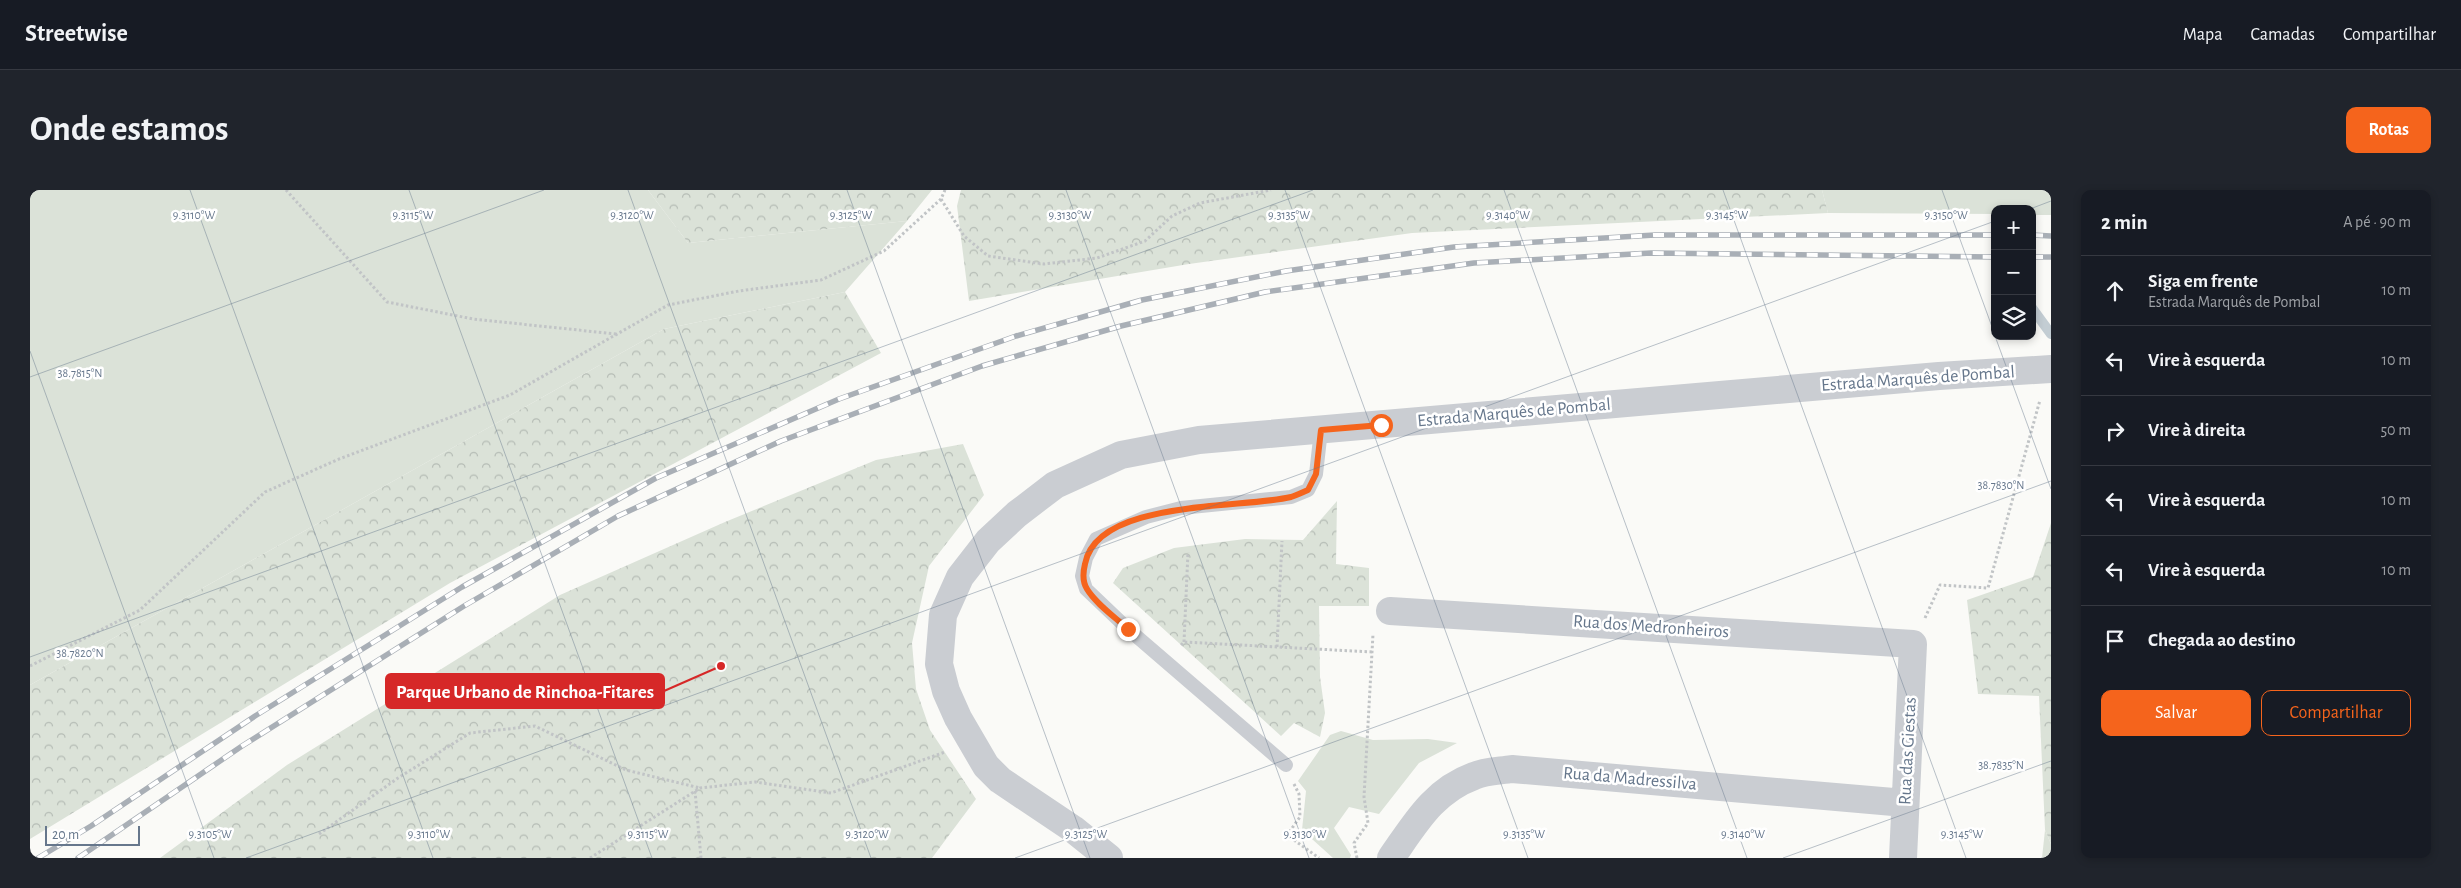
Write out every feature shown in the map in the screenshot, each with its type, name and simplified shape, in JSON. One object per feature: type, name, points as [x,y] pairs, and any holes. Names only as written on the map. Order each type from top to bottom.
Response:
[{"type":"street","name":"Estrada Marquês de Pombal","points":[[1109,858],[1073,829],[1000,780],[986,766],[971,742],[946,691],[939,664],[944,615],[960,577],[988,541],[1017,514],[1055,485],[1121,455],[1199,440],[1939,376],[2051,369]]},
{"type":"street","name":"Rua dos Medronheiros","points":[[1390,610],[1913,644]]},
{"type":"street","name":"Rua das Giestas","points":[[1903,858],[1913,644]]},
{"type":"street","name":"Rua da Madressilva","points":[[1391,858],[1421,815],[1444,790],[1475,775],[1512,769],[1905,803]]},
{"type":"lane","points":[[1286,766],[1128,629],[1086,589],[1082,576],[1086,558],[1096,539],[1146,516],[1181,508],[1291,497],[1308,490],[1316,474],[1321,430]]},
{"type":"path","points":[[286,190],[387,302],[473,319],[618,334]]},
{"type":"path","points":[[30,666],[140,610],[265,492],[339,459],[510,395],[668,305],[739,291],[821,280],[884,251],[941,199],[945,190]]},
{"type":"path","points":[[941,199],[964,236],[988,256],[1044,264],[1098,258],[1146,241],[1172,216],[1200,204],[1270,190]]},
{"type":"path","points":[[1940,585],[1988,588],[2040,399]]},
{"type":"path","points":[[1277,647],[1282,541]]},
{"type":"path","points":[[1166,662],[1184,642],[1188,552]]},
{"type":"path","points":[[1357,858],[1354,843],[1368,824],[1364,797],[1375,609],[1390,610]]},
{"type":"path","points":[[1184,642],[1372,652]]},
{"type":"path","points":[[320,834],[398,778],[470,733],[535,726],[626,770],[700,788],[755,782],[830,793],[971,742]]},
{"type":"path","points":[[1286,766],[1299,794],[1300,817],[1287,835],[1320,858]]},
{"type":"path","points":[[590,858],[700,788]]},
{"type":"path","points":[[695,792],[701,858]]},
{"type":"green space","points":[[30,190],[648,190],[688,243],[907,221],[845,292],[664,329],[30,685]]},
{"type":"green space","points":[[648,190],[932,190],[907,221],[688,243]]},
{"type":"green space","points":[[961,190],[1822,190],[1828,213],[1412,233],[1189,264],[969,301],[957,206]]},
{"type":"green space","points":[[1822,190],[2051,190],[2051,215],[2036,215],[2036,205],[1991,205],[1991,214],[1828,213]]},
{"type":"green space","points":[[845,292],[881,353],[450,583],[30,839],[30,685],[664,329]]},
{"type":"green space","points":[[963,444],[984,495],[929,566],[912,643],[916,689],[930,730],[976,799],[932,858],[160,858],[287,765],[560,595],[725,522],[876,460]]},
{"type":"green space","points":[[1337,501],[1336,564],[1369,568],[1369,606],[1319,606],[1320,677],[1325,713],[1320,737],[1294,723],[1281,736],[1113,583],[1123,568],[1174,548],[1245,539],[1303,540]]},
{"type":"green space","points":[[2051,523],[2051,844],[2045,830],[2039,696],[1978,694],[1967,600],[2033,577]]},
{"type":"green space","points":[[1341,731],[1373,740],[1428,739],[1457,743],[1419,763],[1379,814],[1349,807],[1334,828],[1351,855],[1350,858],[1333,858],[1302,830],[1306,791],[1298,781],[1330,735]]},
{"type":"green space","points":[[2045,830],[2051,844],[2051,858],[2042,858]]},
{"type":"waterway","points":[[2036,313],[2051,334]]},
{"type":"railway","points":[[38,858],[91,826],[255,716],[462,587],[656,478],[839,399],[1016,336],[1142,300],[1286,271],[1454,247],[1655,235],[1991,235]]},
{"type":"railway","points":[[2036,235],[2051,236]]},
{"type":"railway","points":[[78,858],[242,746],[464,606],[618,516],[781,441],[982,366],[1121,326],[1265,292],[1474,263],[1651,253],[1991,257]]},
{"type":"railway","points":[[2036,257],[2051,257]]},
{"type":"place","name":"Parque Urbano de Rinchoa-Fitares","points":[[721,666]]},
{"type":"route","points":[[1128,629],[1086,589],[1082,576],[1086,558],[1096,539],[1146,516],[1181,508],[1291,497],[1308,490],[1316,474],[1321,430],[1381,425]]}]
